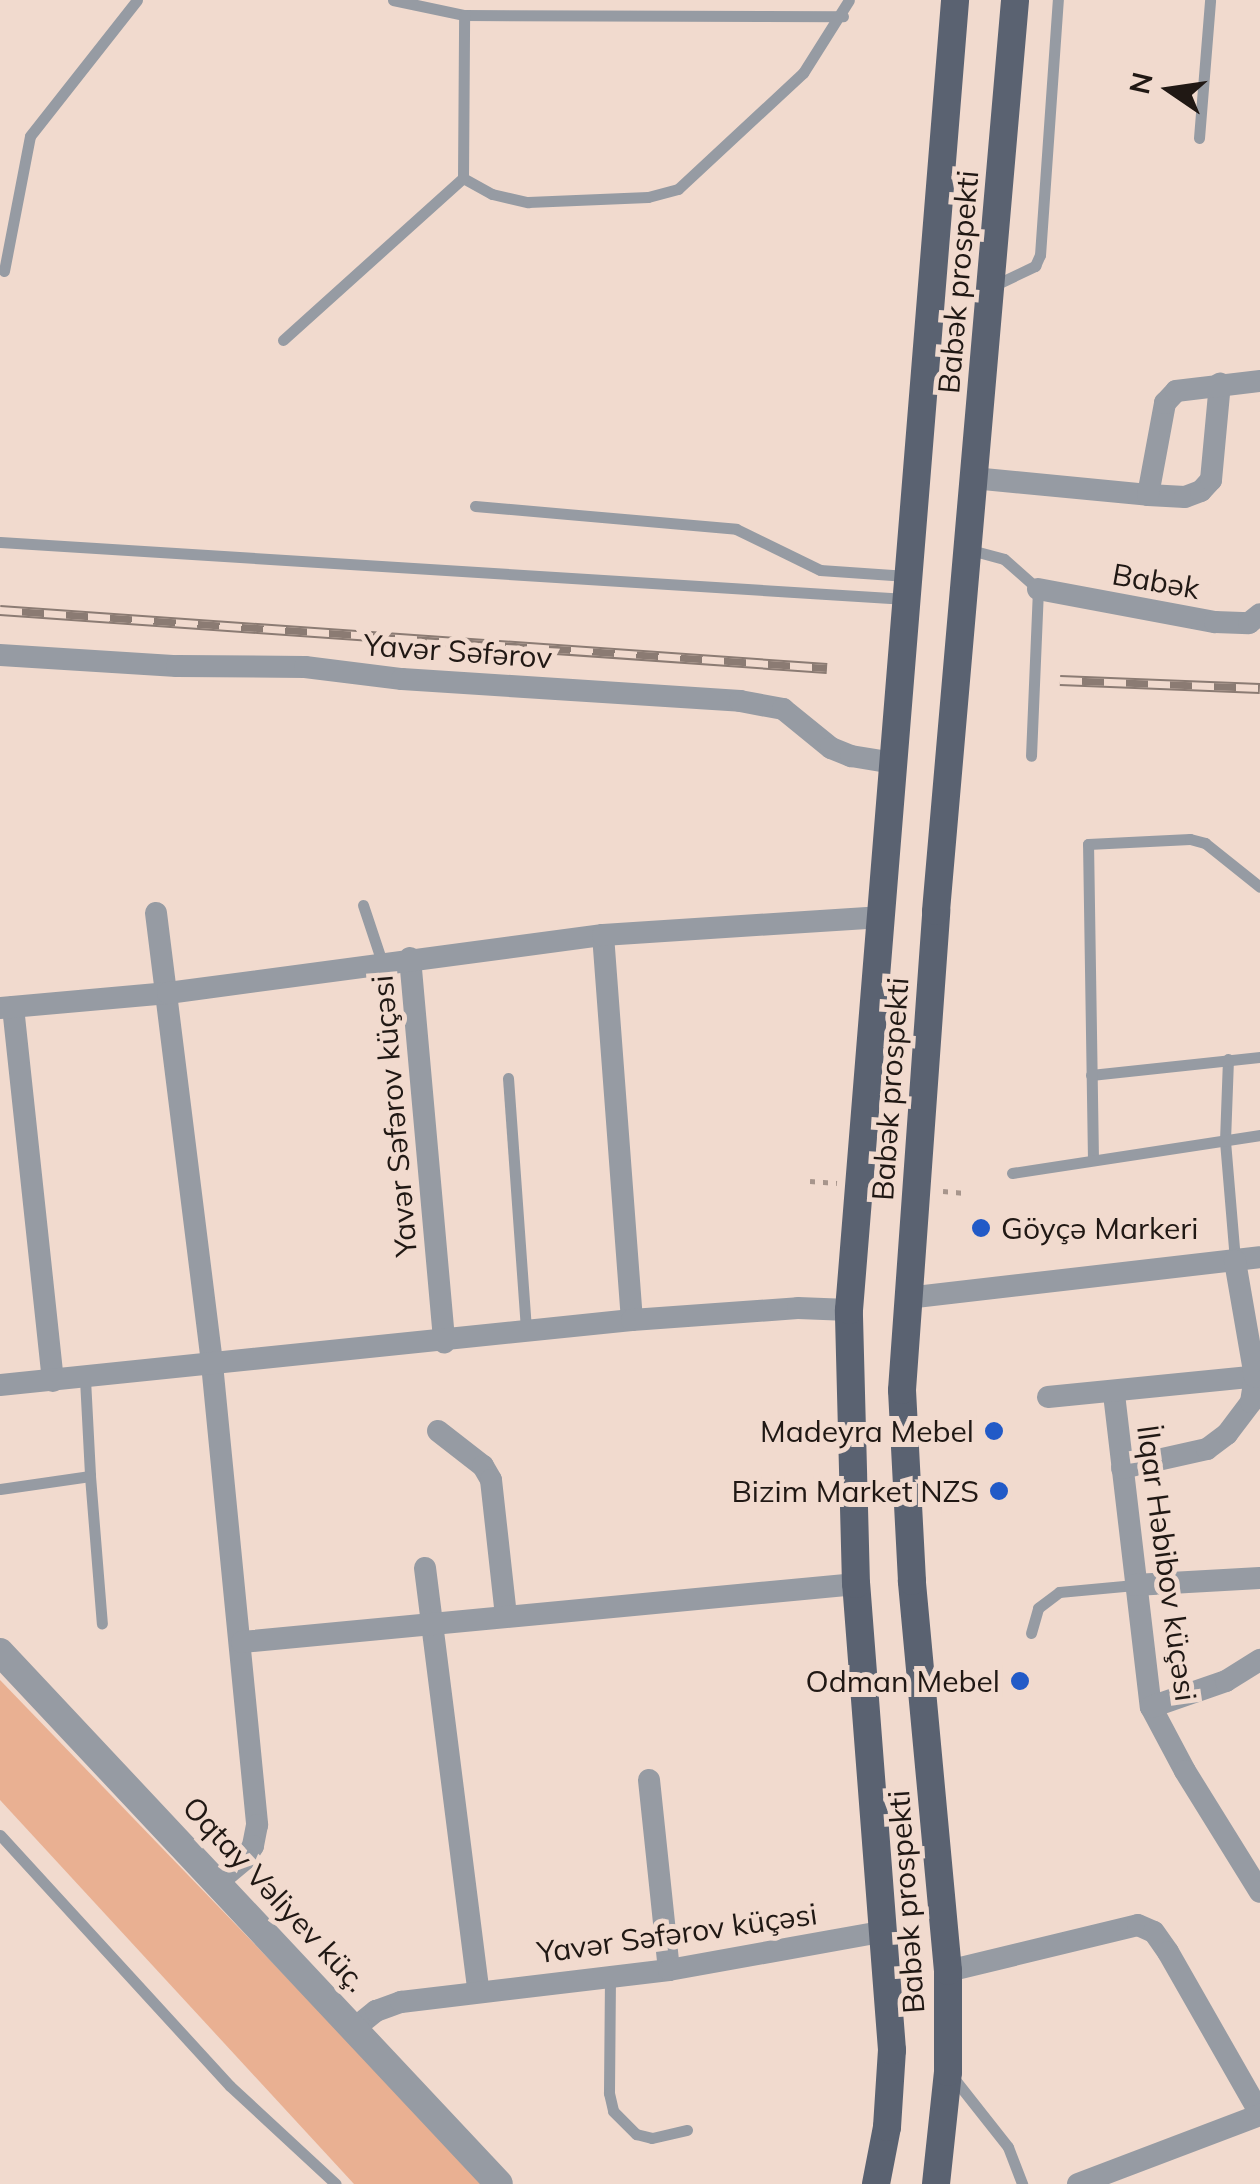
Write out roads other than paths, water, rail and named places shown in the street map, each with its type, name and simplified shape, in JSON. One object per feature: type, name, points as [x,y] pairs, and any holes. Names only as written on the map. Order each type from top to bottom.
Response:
[{"type":"main road","name":"Babək prospekti","points":[[876,2184],[887,2127],[892,2050],[856,1584],[849,1310],[955,0]]},
{"type":"main road","name":"Babək prospekti","points":[[936,2184],[948,2072],[948,1971],[904,1485],[907,1298],[966,548],[1016,0]]},
{"type":"street","points":[[1148,495],[1164,403],[1176,391],[1260,381]]},
{"type":"street","points":[[973,478],[1148,495],[1185,497],[1201,491],[1211,480],[1220,383]]},
{"type":"street","name":"Babək","points":[[1038,589],[1215,622],[1250,623],[1260,614]]},
{"type":"street","name":"Yavər Səfərov","points":[[0,655],[176,666],[305,668],[402,679],[740,701],[783,709],[832,748],[851,756],[894,763]]},
{"type":"street","points":[[156,913],[212,1364],[242,1642],[256,1825],[254,1846],[219,1881]]},
{"type":"street","name":"Yavər Səfərov küçəsi","points":[[444,1342],[410,958],[603,935],[882,917]]},
{"type":"street","points":[[603,935],[632,1320]]},
{"type":"street","points":[[53,1381],[7,1008],[168,993],[410,958]]},
{"type":"street","points":[[907,1298],[1260,1257]]},
{"type":"street","points":[[1122,1468],[1207,1450],[1227,1434],[1251,1402],[1258,1376],[1235,1261]]},
{"type":"street","points":[[0,1385],[632,1320],[798,1308],[849,1310]]},
{"type":"street","points":[[1048,1397],[1114,1394],[1258,1376]]},
{"type":"street","name":"İlqar Həbibov küçəsi","points":[[1114,1394],[1151,1707],[1184,1771],[1260,1892]]},
{"type":"street","points":[[438,1431],[482,1466],[491,1480],[506,1615]]},
{"type":"street","points":[[425,1568],[478,1990]]},
{"type":"street","points":[[1135,1585],[1260,1578]]},
{"type":"street","points":[[242,1642],[856,1584]]},
{"type":"street","name":"Oqtay Vəliyev küç.","points":[[0,1652],[356,2027],[498,2184]]},
{"type":"street","points":[[1151,1707],[1226,1681],[1260,1660]]},
{"type":"street","points":[[649,1780],[668,1970]]},
{"type":"street","points":[[948,1971],[1138,1924],[1154,1932],[1168,1952],[1260,2114],[1078,2184]]},
{"type":"street","name":"Yavər Səfərov küçəsi","points":[[356,2027],[376,2010],[401,2002],[668,1970],[884,1930]]},
{"type":"lane","points":[[4,271],[30,136],[137,0]]},
{"type":"lane","points":[[393,0],[464,14],[843,16]]},
{"type":"lane","points":[[463,178],[492,194],[528,202],[648,198],[678,188],[803,73],[843,16],[849,0]]},
{"type":"lane","points":[[990,288],[1036,266],[1040,256],[1058,0]]},
{"type":"lane","points":[[1199,138],[1210,0]]},
{"type":"lane","points":[[283,340],[463,178],[464,14]]},
{"type":"lane","points":[[475,506],[736,529],[820,570],[906,588]]},
{"type":"lane","points":[[0,542],[906,588]]},
{"type":"lane","points":[[966,548],[1004,559],[1038,589],[1031,756]]},
{"type":"lane","points":[[1093,1160],[1088,844],[1190,839],[1205,843],[1260,887]]},
{"type":"lane","points":[[363,905],[382,962]]},
{"type":"lane","points":[[1091,1075],[1260,1057]]},
{"type":"lane","points":[[1228,1059],[1225,1141],[1235,1261]]},
{"type":"lane","points":[[508,1078],[526,1332]]},
{"type":"lane","points":[[1012,1173],[1260,1135]]},
{"type":"lane","points":[[84,1379],[102,1624]]},
{"type":"lane","points":[[0,1489],[90,1476]]},
{"type":"lane","points":[[1030,1633],[1038,1608],[1059,1592],[1135,1585]]},
{"type":"lane","points":[[0,1835],[230,2086],[336,2184]]},
{"type":"lane","points":[[610,1977],[609,2093],[613,2111],[636,2134],[652,2138],[686,2130]]},
{"type":"lane","points":[[948,2072],[984,2111],[1008,2147],[1022,2184]]},
{"type":"railway","points":[[0,610],[827,668]]},
{"type":"railway","points":[[1060,680],[1260,688]]},
{"type":"place","name":"Göyçə Markeri","points":[[981,1228]]},
{"type":"place","name":"Madeyra Mebel","points":[[994,1431]]},
{"type":"place","name":"Bizim Market NZS","points":[[999,1491]]},
{"type":"place","name":"Odman Mebel","points":[[1020,1681]]}]
